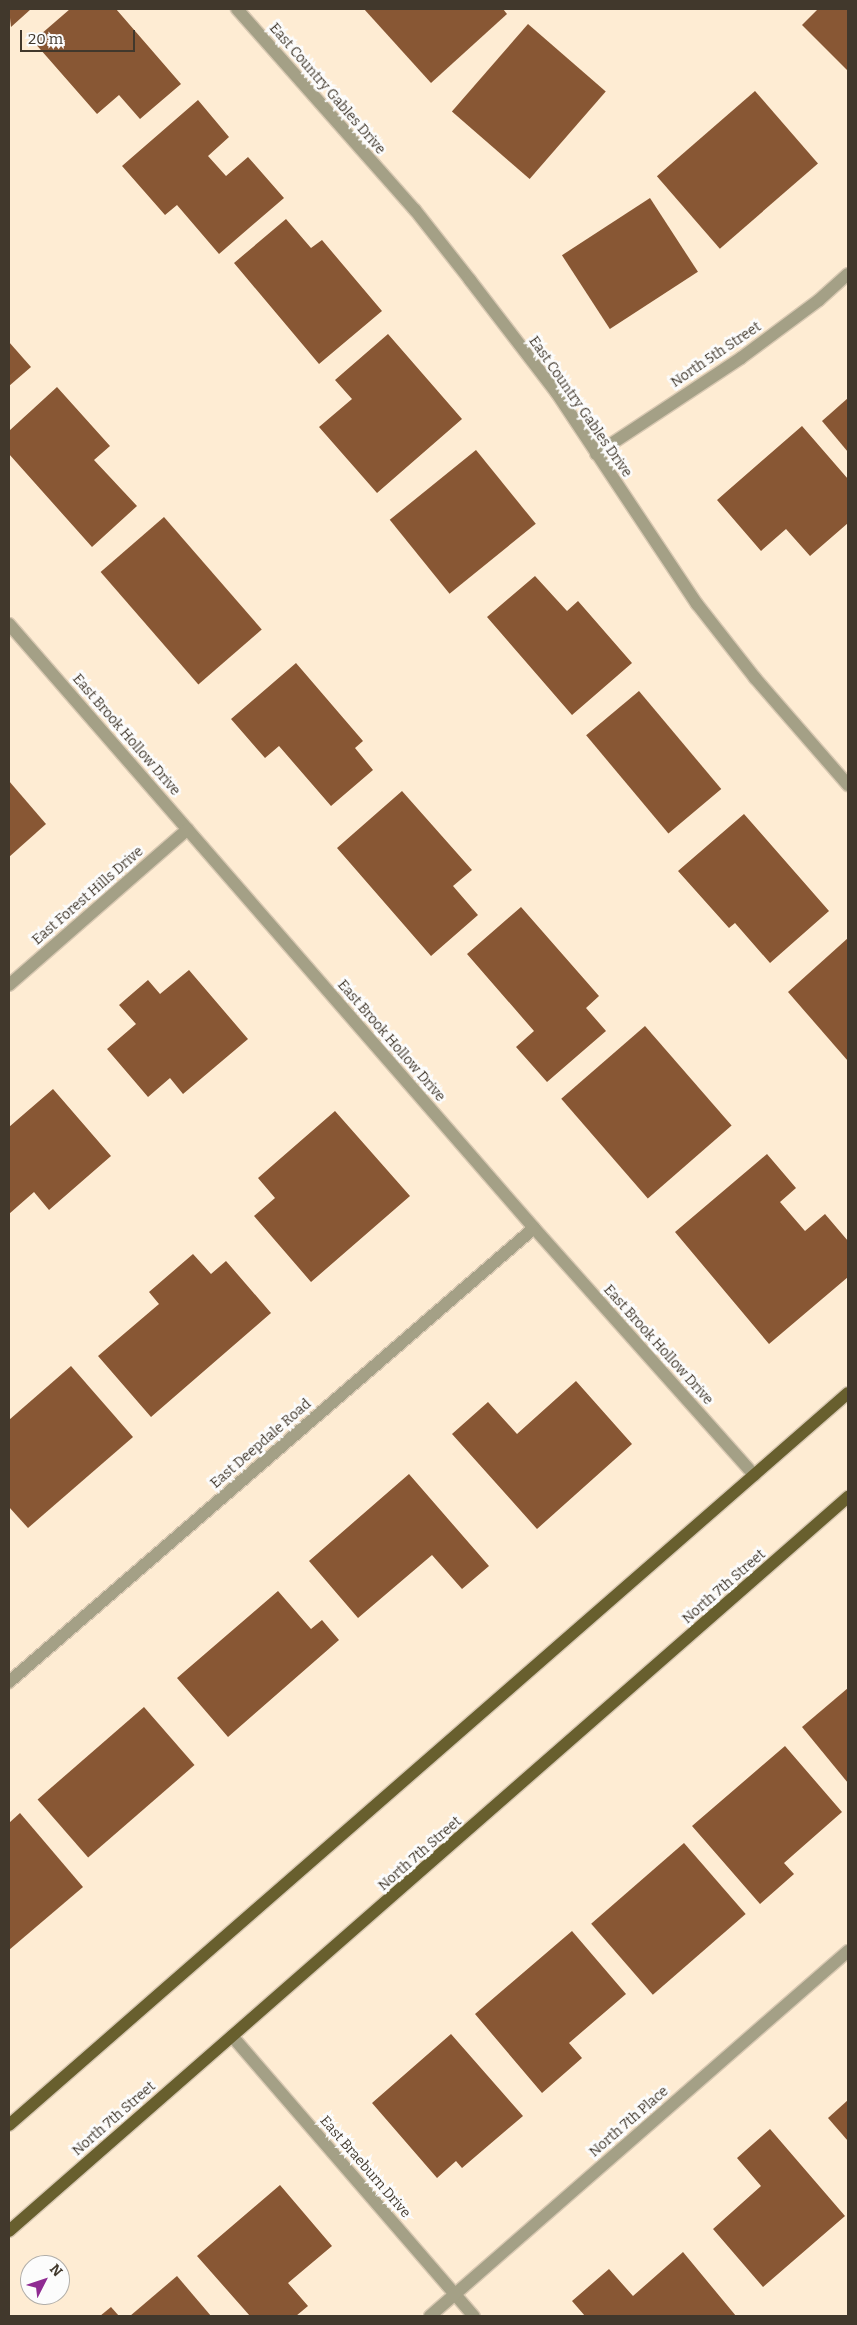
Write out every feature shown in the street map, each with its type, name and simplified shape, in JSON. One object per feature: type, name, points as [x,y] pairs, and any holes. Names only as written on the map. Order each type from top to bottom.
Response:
[{"type":"main road","points":[[9,2125],[848,1393]]},
{"type":"main road","name":"North 7th Street","points":[[9,2231],[848,1497]]},
{"type":"street","name":"East Country Gables Drive","points":[[237,9],[414,210],[556,392],[697,604],[755,678],[848,785]]},
{"type":"street","name":"North 5th Street","points":[[596,454],[741,358],[820,300],[848,274]]},
{"type":"street","name":"East Brook Hollow Drive","points":[[9,624],[534,1228],[754,1475]]},
{"type":"street","name":"East Forest Hills Drive","points":[[9,985],[188,830]]},
{"type":"street","name":"East Deepdale Road","points":[[9,1682],[534,1228]]},
{"type":"street","name":"North 7th Place","points":[[430,2316],[848,1951]]},
{"type":"street","name":"East Braeburn Drive","points":[[232,2036],[474,2316]]},
{"type":"building","points":[[9,9],[31,9],[11,27]]},
{"type":"building","points":[[70,9],[116,9],[181,84],[140,119],[119,95],[97,114],[33,41]]},
{"type":"building","points":[[364,9],[503,9],[507,14],[431,83]]},
{"type":"building","points":[[818,9],[848,9],[848,71],[802,25]]},
{"type":"building","points":[[528,24],[606,92],[530,179],[452,112]]},
{"type":"building","points":[[755,91],[818,163],[720,249],[657,176]]},
{"type":"building","points":[[198,100],[229,137],[208,156],[226,176],[248,157],[284,198],[219,254],[177,205],[165,215],[122,166]]},
{"type":"building","points":[[650,198],[698,272],[610,329],[562,255]]},
{"type":"building","points":[[286,219],[311,248],[322,240],[382,311],[319,364],[234,263]]},
{"type":"building","points":[[388,334],[462,419],[377,493],[319,427],[352,399],[335,380]]},
{"type":"building","points":[[9,342],[31,367],[9,386]]},
{"type":"building","points":[[57,387],[110,446],[94,460],[137,506],[92,547],[9,454],[9,431]]},
{"type":"building","points":[[848,398],[848,452],[822,421]]},
{"type":"building","points":[[802,426],[848,479],[848,523],[810,556],[786,529],[761,551],[717,500]]},
{"type":"building","points":[[476,450],[536,524],[450,594],[390,520]]},
{"type":"building","points":[[164,517],[262,629],[198,685],[101,572]]},
{"type":"building","points":[[535,576],[567,611],[578,601],[632,663],[572,715],[487,617]]},
{"type":"building","points":[[296,663],[363,741],[355,748],[373,770],[331,806],[279,746],[265,758],[231,719]]},
{"type":"building","points":[[639,691],[721,789],[668,833],[586,735]]},
{"type":"building","points":[[9,781],[46,824],[9,857]]},
{"type":"building","points":[[402,791],[472,870],[453,886],[478,915],[431,956],[337,848]]},
{"type":"building","points":[[744,814],[829,911],[770,963],[735,923],[729,928],[678,871]]},
{"type":"building","points":[[521,907],[599,996],[586,1008],[606,1031],[547,1082],[516,1047],[534,1031],[467,954]]},
{"type":"building","points":[[848,938],[848,1061],[788,992]]},
{"type":"building","points":[[189,970],[248,1039],[183,1094],[170,1078],[148,1097],[107,1049],[136,1024],[119,1005],[148,980],[160,994]]},
{"type":"building","points":[[645,1026],[732,1126],[648,1198],[561,1099]]},
{"type":"building","points":[[53,1089],[111,1156],[49,1210],[34,1192],[9,1214],[9,1127]]},
{"type":"building","points":[[335,1111],[410,1196],[311,1282],[254,1216],[275,1198],[258,1178]]},
{"type":"building","points":[[767,1154],[796,1188],[780,1202],[805,1231],[825,1214],[848,1241],[848,1277],[769,1344],[675,1232]]},
{"type":"building","points":[[193,1254],[211,1274],[226,1261],[271,1313],[151,1417],[98,1356],[159,1304],[149,1292]]},
{"type":"building","points":[[71,1366],[133,1437],[28,1528],[9,1507],[9,1420]]},
{"type":"building","points":[[576,1381],[632,1444],[537,1529],[452,1434],[488,1402],[517,1434]]},
{"type":"building","points":[[409,1474],[489,1566],[462,1589],[432,1555],[358,1618],[309,1561]]},
{"type":"building","points":[[278,1591],[311,1629],[322,1620],[339,1640],[228,1737],[177,1678]]},
{"type":"building","points":[[848,1688],[848,1783],[802,1727]]},
{"type":"building","points":[[144,1707],[195,1765],[88,1858],[38,1800]]},
{"type":"building","points":[[785,1746],[842,1812],[784,1863],[794,1874],[760,1904],[692,1826]]},
{"type":"building","points":[[20,1813],[83,1887],[9,1950],[9,1823]]},
{"type":"building","points":[[684,1843],[746,1914],[653,1995],[591,1924]]},
{"type":"building","points":[[572,1931],[626,1994],[569,2043],[582,2058],[542,2093],[475,2014]]},
{"type":"building","points":[[451,2034],[523,2116],[462,2168],[456,2161],[437,2178],[372,2103]]},
{"type":"building","points":[[848,2100],[848,2141],[828,2118]]},
{"type":"building","points":[[770,2129],[845,2216],[763,2287],[713,2229],[761,2186],[737,2158]]},
{"type":"building","points":[[280,2185],[332,2246],[288,2283],[308,2306],[296,2316],[250,2316],[197,2256]]},
{"type":"building","points":[[683,2252],[736,2316],[585,2316],[572,2301],[609,2269],[633,2296]]},
{"type":"building","points":[[177,2276],[211,2316],[130,2316]]},
{"type":"building","points":[[111,2307],[119,2316],[100,2316]]}]
